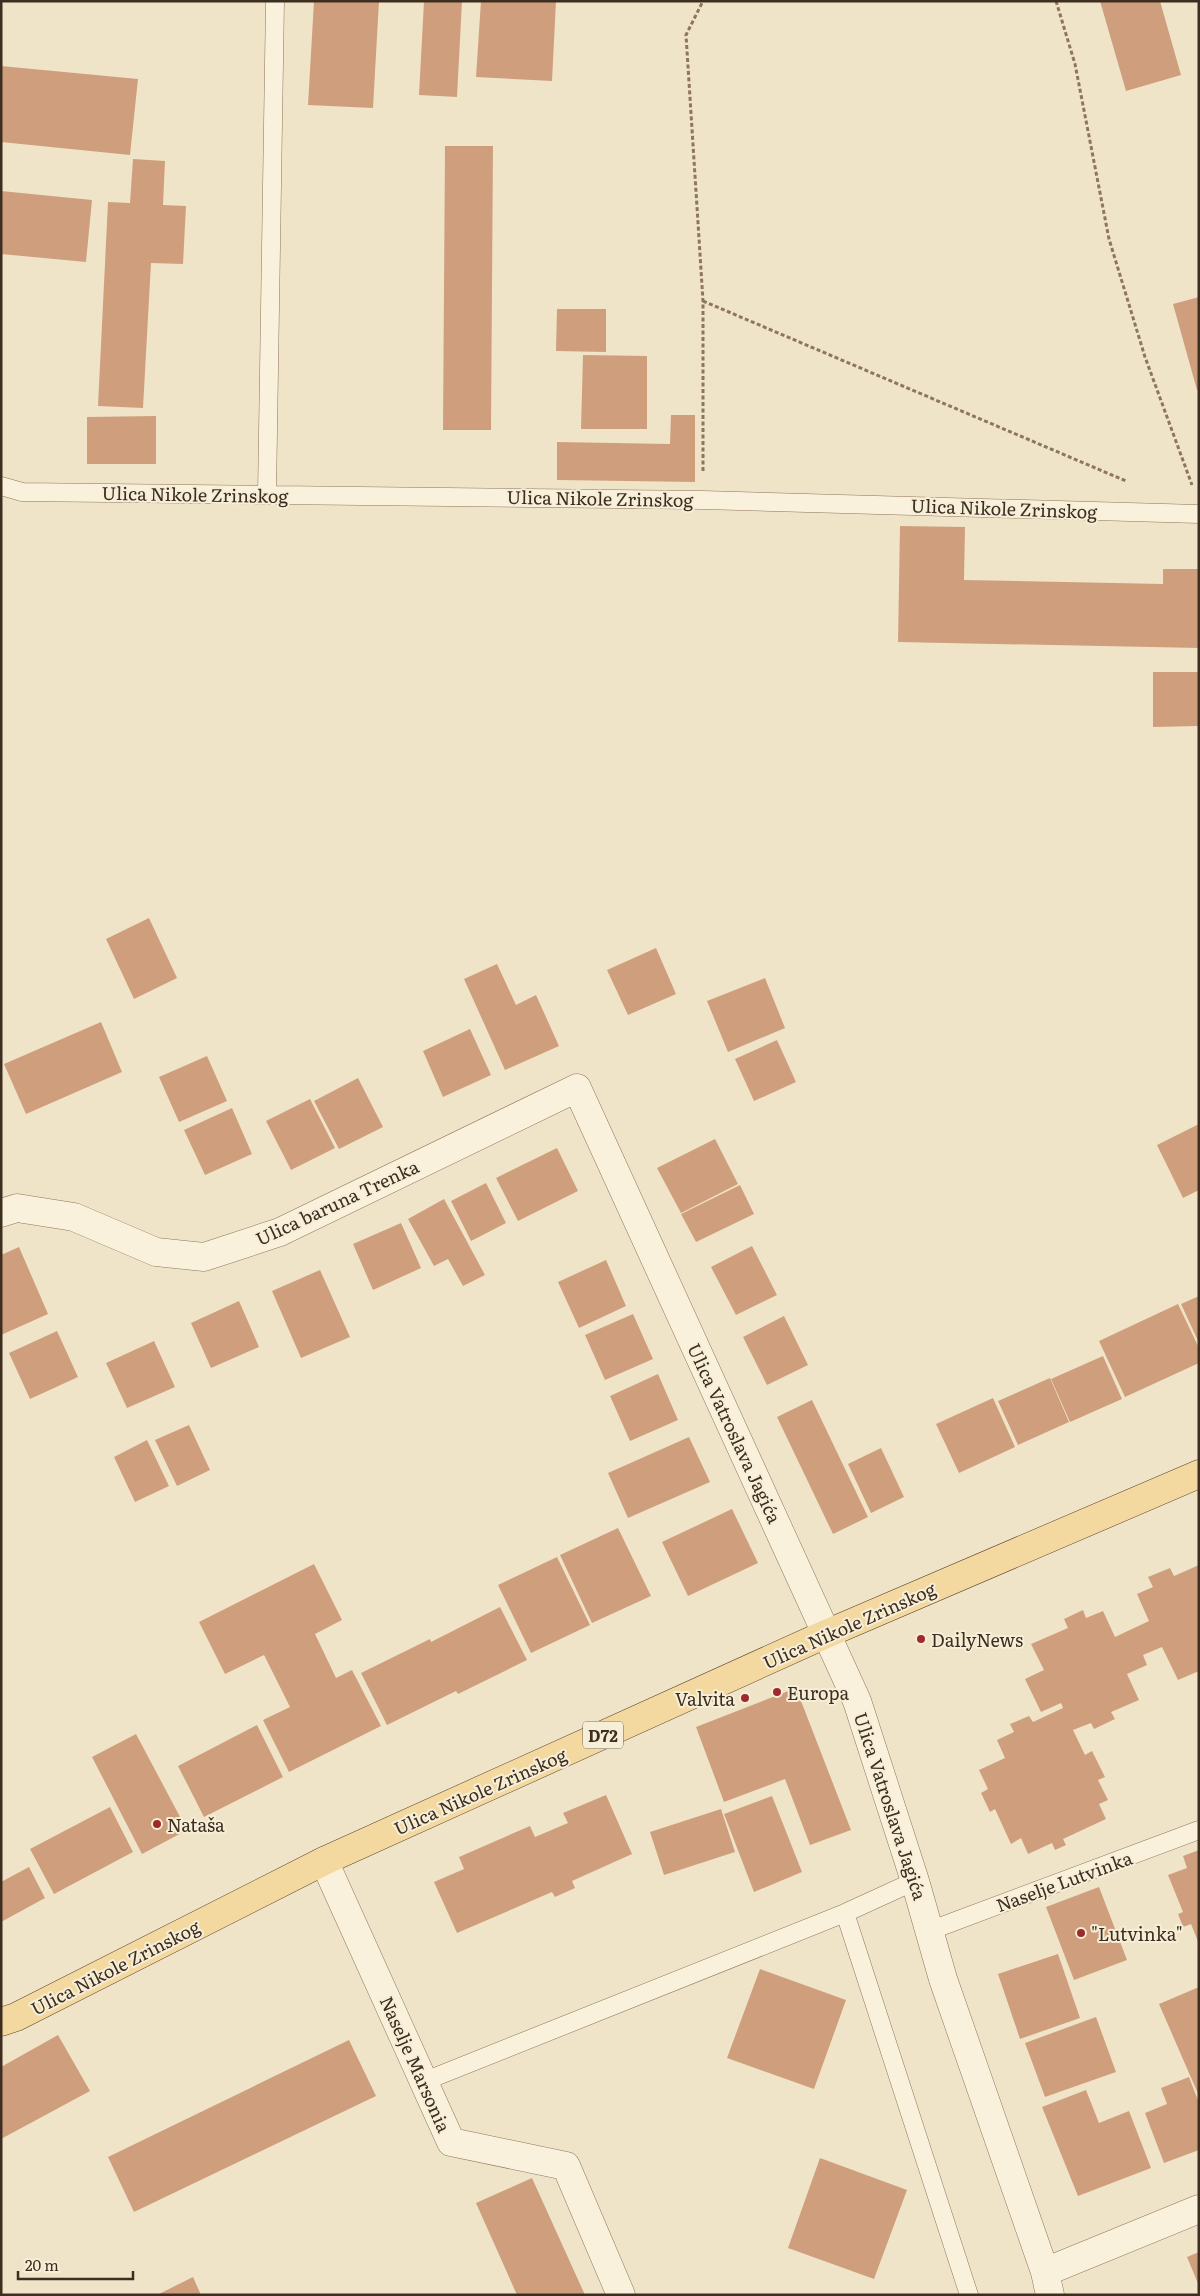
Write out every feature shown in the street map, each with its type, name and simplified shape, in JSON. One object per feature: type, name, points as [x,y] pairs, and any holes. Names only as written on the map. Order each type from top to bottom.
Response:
[{"type":"main road","name":"Ulica Nikole Zrinskog","points":[[6,2023],[324,1862],[826,1634],[1199,1474]]},
{"type":"street","name":"Ulica baruna Trenka","points":[[1,1213],[17,1208],[74,1217],[156,1252],[204,1257],[280,1232],[577,1088]]},
{"type":"street","name":"Ulica Vatroslava Jagića","points":[[577,1088],[857,1701],[916,1881],[943,1979],[1047,2284]]},
{"type":"street","name":"Naselje Marsonia","points":[[324,1862],[451,2142],[566,2166],[621,2295]]},
{"type":"street","points":[[1047,2284],[1199,2209]]},
{"type":"lane","points":[[267,494],[275,1]]},
{"type":"lane","name":"Ulica Nikole Zrinskog","points":[[1,486],[22,492],[703,500],[1199,514]]},
{"type":"lane","name":"Naselje Lutvinka","points":[[929,1931],[1199,1830]]},
{"type":"lane","points":[[424,2082],[845,1913],[916,1881]]},
{"type":"lane","points":[[845,1913],[969,2295]]},
{"type":"path","points":[[703,1],[686,35],[703,301],[703,500]]},
{"type":"path","points":[[1056,1],[1075,64],[1109,238],[1145,357],[1192,486]]},
{"type":"path","points":[[703,301],[1134,485]]},
{"type":"building","points":[[314,1],[379,1],[373,108],[308,105]]},
{"type":"building","points":[[424,1],[462,1],[457,97],[419,95]]},
{"type":"building","points":[[481,1],[556,1],[552,81],[476,77]]},
{"type":"building","points":[[1100,1],[1160,1],[1181,75],[1126,91]]},
{"type":"building","points":[[1,66],[138,79],[130,155],[1,142]]},
{"type":"building","points":[[445,146],[493,146],[491,430],[443,430]]},
{"type":"building","points":[[133,159],[165,161],[163,205],[186,206],[183,264],[151,263],[143,408],[98,406],[108,202],[130,203]]},
{"type":"building","points":[[1,191],[92,200],[86,262],[1,254]]},
{"type":"building","points":[[1199,297],[1199,390],[1197,390],[1173,304]]},
{"type":"building","points":[[557,309],[606,309],[606,352],[556,351]]},
{"type":"building","points":[[583,355],[647,356],[647,429],[581,429]]},
{"type":"building","points":[[671,415],[695,415],[695,482],[557,480],[557,442],[670,444]]},
{"type":"building","points":[[156,416],[156,464],[87,464],[87,417]]},
{"type":"building","points":[[900,526],[965,527],[964,580],[1163,584],[1163,569],[1199,569],[1199,648],[898,642]]},
{"type":"building","points":[[1153,672],[1199,672],[1199,726],[1153,727]]},
{"type":"building","points":[[149,918],[177,978],[134,999],[106,939]]},
{"type":"building","points":[[656,948],[676,994],[628,1015],[607,970]]},
{"type":"building","points":[[497,964],[516,1005],[536,995],[559,1046],[505,1070],[464,979]]},
{"type":"building","points":[[765,978],[785,1028],[728,1052],[707,1001]]},
{"type":"building","points":[[101,1022],[122,1072],[26,1114],[4,1064]]},
{"type":"building","points":[[470,1029],[491,1075],[443,1097],[423,1051]]},
{"type":"building","points":[[777,1040],[796,1082],[754,1101],[735,1059]]},
{"type":"building","points":[[207,1056],[227,1101],[179,1122],[159,1077]]},
{"type":"building","points":[[358,1078],[383,1127],[339,1149],[314,1101]]},
{"type":"building","points":[[310,1099],[335,1148],[291,1170],[266,1121]]},
{"type":"building","points":[[232,1108],[252,1154],[205,1175],[184,1130]]},
{"type":"building","points":[[1199,1124],[1199,1190],[1183,1198],[1157,1145]]},
{"type":"building","points":[[715,1139],[738,1184],[681,1213],[657,1168]]},
{"type":"building","points":[[557,1148],[578,1191],[518,1221],[496,1178]]},
{"type":"building","points":[[486,1183],[506,1223],[471,1241],[451,1201]]},
{"type":"building","points":[[740,1185],[754,1214],[696,1242],[681,1214]]},
{"type":"building","points":[[444,1199],[485,1275],[463,1286],[448,1259],[434,1266],[408,1219]]},
{"type":"building","points":[[401,1223],[421,1268],[373,1290],[353,1244]]},
{"type":"building","points":[[752,1246],[777,1295],[736,1315],[711,1267]]},
{"type":"building","points":[[19,1247],[48,1314],[1,1335],[1,1255]]},
{"type":"building","points":[[606,1260],[626,1306],[579,1328],[558,1282]]},
{"type":"building","points":[[320,1270],[350,1337],[301,1358],[272,1291]]},
{"type":"building","points":[[1199,1296],[1199,1343],[1181,1304]]},
{"type":"building","points":[[239,1301],[259,1347],[211,1368],[191,1323]]},
{"type":"building","points":[[1178,1304],[1199,1348],[1199,1363],[1125,1397],[1099,1341]]},
{"type":"building","points":[[633,1314],[653,1359],[605,1380],[585,1335]]},
{"type":"building","points":[[784,1316],[808,1365],[767,1385],[743,1337]]},
{"type":"building","points":[[57,1331],[78,1377],[30,1399],[9,1353]]},
{"type":"building","points":[[154,1341],[175,1387],[127,1408],[106,1363]]},
{"type":"building","points":[[1103,1356],[1122,1399],[1070,1422],[1051,1379]]},
{"type":"building","points":[[658,1374],[678,1420],[630,1441],[610,1396]]},
{"type":"building","points":[[1050,1378],[1069,1422],[1018,1445],[998,1401]]},
{"type":"building","points":[[993,1398],[1015,1447],[959,1473],[936,1424]]},
{"type":"building","points":[[812,1400],[868,1517],[833,1534],[777,1417]]},
{"type":"building","points":[[189,1425],[210,1470],[177,1486],[155,1440]]},
{"type":"building","points":[[689,1437],[710,1482],[628,1518],[608,1473]]},
{"type":"building","points":[[147,1440],[169,1486],[135,1502],[114,1457]]},
{"type":"building","points":[[881,1448],[904,1497],[871,1513],[848,1464]]},
{"type":"building","points":[[732,1509],[758,1563],[688,1596],[662,1542]]},
{"type":"building","points":[[618,1528],[651,1596],[592,1623],[560,1555]]},
{"type":"building","points":[[557,1557],[590,1625],[531,1653],[498,1585]]},
{"type":"building","points":[[314,1564],[342,1620],[315,1634],[336,1678],[352,1670],[381,1726],[289,1772],[263,1720],[290,1707],[264,1655],[225,1674],[199,1622]]},
{"type":"building","points":[[1199,1565],[1199,1671],[1178,1680],[1162,1647],[1143,1655],[1147,1665],[1127,1674],[1139,1700],[1111,1712],[1115,1719],[1094,1729],[1091,1723],[1073,1730],[1085,1755],[1092,1751],[1105,1777],[1098,1780],[1108,1800],[1099,1804],[1106,1819],[1063,1839],[1066,1845],[1055,1850],[1052,1843],[1028,1854],[1021,1838],[1011,1844],[995,1809],[990,1812],[981,1793],[988,1789],[979,1770],[1005,1758],[997,1740],[1014,1732],[1010,1724],[1029,1716],[1033,1722],[1063,1708],[1061,1703],[1041,1712],[1025,1679],[1044,1670],[1031,1644],[1068,1628],[1064,1619],[1083,1610],[1086,1618],[1103,1611],[1115,1637],[1149,1621],[1137,1594],[1153,1587],[1148,1577],[1170,1568],[1174,1576]]},
{"type":"building","points":[[500,1607],[527,1660],[458,1694],[456,1691],[387,1725],[361,1673],[430,1639],[431,1642]]},
{"type":"building","points":[[796,1688],[851,1830],[810,1845],[785,1779],[724,1802],[696,1727]]},
{"type":"building","points":[[257,1725],[283,1777],[204,1817],[178,1766]]},
{"type":"building","points":[[136,1734],[187,1830],[142,1854],[92,1757]]},
{"type":"building","points":[[606,1795],[632,1854],[572,1881],[575,1888],[555,1897],[552,1892],[457,1933],[434,1882],[464,1869],[459,1857],[530,1826],[535,1837],[568,1823],[563,1813]]},
{"type":"building","points":[[772,1796],[802,1872],[754,1892],[724,1814]]},
{"type":"building","points":[[110,1807],[133,1852],[54,1894],[30,1849]]},
{"type":"building","points":[[721,1809],[735,1852],[664,1875],[650,1832]]},
{"type":"building","points":[[1199,1850],[1199,1944],[1191,1924],[1183,1927],[1178,1914],[1183,1912],[1168,1875],[1187,1868],[1183,1856]]},
{"type":"building","points":[[29,1867],[45,1898],[1,1922],[1,1882]]},
{"type":"building","points":[[1099,1887],[1127,1960],[1074,1980],[1046,1907]]},
{"type":"building","points":[[1058,1954],[1080,2018],[1020,2039],[998,1974]]},
{"type":"building","points":[[760,1969],[846,2000],[814,2089],[727,2058]]},
{"type":"building","points":[[1199,1987],[1199,2096],[1159,2004]]},
{"type":"building","points":[[1096,2017],[1116,2072],[1045,2097],[1025,2043]]},
{"type":"building","points":[[58,2035],[90,2091],[1,2139],[1,2067]]},
{"type":"building","points":[[349,2040],[376,2096],[134,2212],[108,2157]]},
{"type":"building","points":[[1189,2077],[1199,2103],[1199,2150],[1164,2163],[1145,2113],[1167,2104],[1161,2088]]},
{"type":"building","points":[[1086,2090],[1099,2123],[1129,2111],[1151,2168],[1078,2196],[1042,2107]]},
{"type":"building","points":[[820,2158],[907,2190],[874,2279],[788,2248]]},
{"type":"building","points":[[532,2178],[585,2295],[517,2295],[476,2203]]},
{"type":"building","points":[[1199,2252],[1199,2286],[1187,2257]]},
{"type":"building","points":[[193,2277],[201,2295],[157,2295]]},
{"type":"place","name":"DailyNews","points":[[921,1639]]},
{"type":"place","name":"Europa","points":[[777,1692]]},
{"type":"place","name":"Valvita","points":[[745,1698]]},
{"type":"place","name":"Nataša","points":[[157,1824]]},
{"type":"place","name":"\"Lutvinka\"","points":[[1081,1933]]}]
